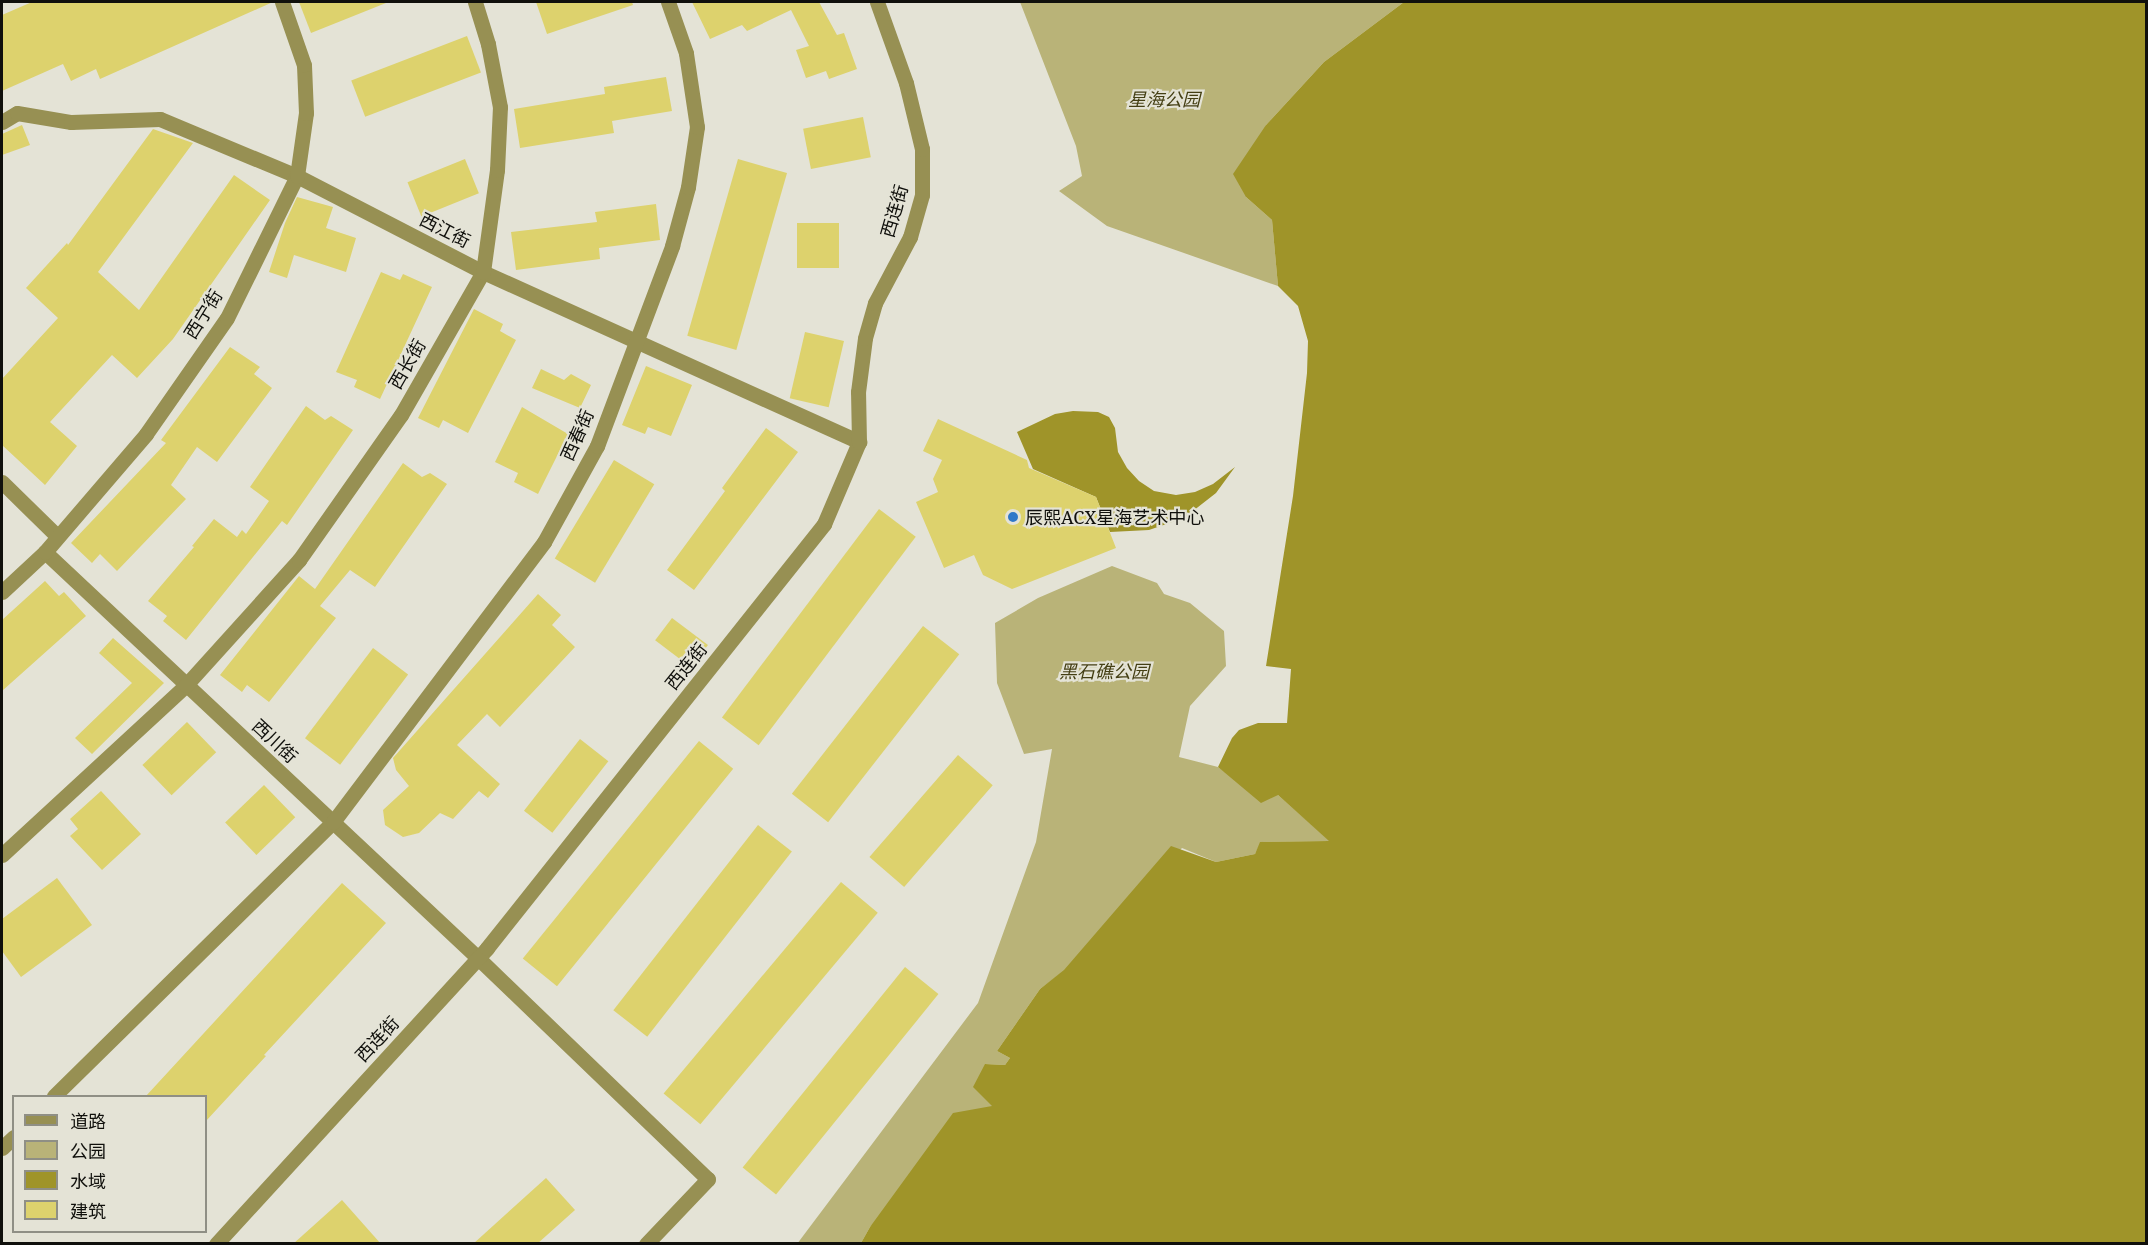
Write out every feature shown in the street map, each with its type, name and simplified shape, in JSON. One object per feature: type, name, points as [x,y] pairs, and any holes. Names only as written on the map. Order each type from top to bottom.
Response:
[{"type":"street","name":"西宁街","points":[[2,592],[45,552],[146,434],[227,318],[297,176],[306,113],[304,65],[282,2]]},
{"type":"street","name":"西长街","points":[[2,855],[186,685],[299,560],[401,415],[483,272],[497,170],[500,107],[488,44],[475,2]]},
{"type":"street","name":"西春街","points":[[55,1095],[333,822],[544,542],[597,446],[672,246],[688,187],[696,127],[686,53],[669,2]]},
{"type":"street","name":"西连街","points":[[216,1244],[478,958],[824,524],[859,442],[858,392],[865,338],[875,303],[910,237],[922,195],[922,149],[906,83],[877,2]]},
{"type":"street","name":"西江街","points":[[2,122],[17,113],[71,122],[160,119],[297,176],[483,272],[859,442]]},
{"type":"street","points":[[2,482],[57,536]]},
{"type":"street","name":"西川街","points":[[45,552],[478,958],[708,1179],[646,1244]]},
{"type":"green space","name":"星海公园","points":[[1020,2],[1404,2],[1324,62],[1266,125],[1246,197],[1272,220],[1278,286],[1107,226],[1059,191],[1082,176],[1076,146]]},
{"type":"green space","name":"黑石礁公园","points":[[1112,566],[1157,583],[1164,594],[1190,603],[1224,631],[1226,666],[1190,706],[1179,757],[1218,767],[1237,781],[1278,795],[1330,841],[1261,842],[1255,854],[1216,862],[1182,848],[1064,971],[1040,989],[997,1051],[1010,1058],[1005,1065],[985,1064],[993,1106],[870,1227],[861,1243],[797,1244],[978,1003],[1036,842],[1052,749],[1024,754],[997,683],[995,623],[1038,598]]},
{"type":"water","points":[[1404,2],[2146,2],[2146,1243],[861,1243],[870,1227],[953,1113],[992,1106],[973,1087],[985,1064],[1005,1065],[1010,1058],[997,1051],[1040,989],[1064,970],[1171,846],[1216,862],[1255,854],[1260,842],[1329,841],[1278,795],[1261,803],[1218,767],[1232,738],[1239,730],[1258,723],[1287,723],[1291,669],[1266,666],[1293,496],[1307,373],[1308,341],[1298,306],[1278,286],[1272,220],[1246,197],[1233,174],[1266,125],[1324,62]]},
{"type":"water","points":[[1073,411],[1098,412],[1109,417],[1115,428],[1118,452],[1127,468],[1139,481],[1154,491],[1176,495],[1195,492],[1213,484],[1235,467],[1216,493],[1184,518],[1149,530],[1110,532],[1096,497],[1033,469],[1017,432],[1055,414]]},
{"type":"building","points":[[32,2],[273,2],[100,79],[96,69],[71,81],[63,64],[2,91],[2,15]]},
{"type":"building","points":[[299,2],[386,2],[386,3],[311,33]]},
{"type":"building","points":[[536,2],[632,2],[633,5],[547,34]]},
{"type":"building","points":[[692,2],[819,2],[837,35],[844,33],[857,69],[829,79],[826,71],[806,78],[796,50],[809,46],[791,10],[747,31],[742,25],[710,39]]},
{"type":"building","points":[[467,36],[481,72],[365,117],[351,80]]},
{"type":"building","points":[[666,77],[672,111],[612,121],[614,133],[520,148],[514,109],[605,94],[604,87]]},
{"type":"building","points":[[863,117],[871,157],[811,169],[803,129]]},
{"type":"building","points":[[22,125],[30,145],[2,155],[2,134]]},
{"type":"building","points":[[153,129],[193,143],[98,272],[139,310],[234,175],[270,200],[173,339],[137,378],[112,355],[50,422],[77,446],[45,485],[2,445],[2,379],[58,318],[26,288],[67,243],[68,245]]},
{"type":"building","points":[[465,159],[479,193],[421,217],[408,182]]},
{"type":"building","points":[[738,159],[787,173],[736,350],[687,336]]},
{"type":"building","points":[[297,197],[333,207],[326,228],[356,238],[346,272],[294,255],[287,278],[269,272],[285,223]]},
{"type":"building","points":[[656,204],[660,240],[599,248],[600,259],[516,270],[511,232],[597,222],[595,212]]},
{"type":"building","points":[[797,223],[839,223],[839,268],[797,268]]},
{"type":"building","points":[[381,272],[400,280],[403,274],[432,287],[380,399],[354,387],[357,380],[336,372]]},
{"type":"building","points":[[474,309],[503,324],[500,331],[516,340],[468,433],[443,420],[439,428],[418,418]]},
{"type":"building","points":[[805,332],[844,341],[829,407],[790,398]]},
{"type":"building","points":[[230,347],[260,367],[254,374],[272,388],[217,462],[197,447],[171,485],[186,499],[117,571],[100,554],[92,563],[71,543],[166,443],[161,440]]},
{"type":"building","points":[[646,366],[692,385],[671,436],[648,427],[645,434],[622,425]]},
{"type":"building","points":[[541,369],[564,380],[571,374],[591,385],[580,408],[532,388]]},
{"type":"building","points":[[306,406],[325,420],[331,416],[353,430],[287,525],[282,521],[186,640],[163,621],[167,616],[148,601],[194,547],[192,546],[214,519],[237,537],[242,530],[246,534],[269,501],[250,487]]},
{"type":"building","points":[[522,407],[568,434],[538,494],[514,482],[518,473],[495,462]]},
{"type":"building","name":"辰熙ACX星海艺术中心","points":[[938,419],[1027,460],[1029,468],[1096,497],[1116,548],[1012,589],[983,575],[974,555],[944,568],[916,502],[938,492],[933,479],[942,460],[923,451]]},
{"type":"building","points":[[766,428],[798,452],[694,590],[667,570],[725,491],[722,488]]},
{"type":"building","points":[[614,460],[654,484],[595,583],[555,559]]},
{"type":"building","points":[[403,463],[422,477],[430,473],[447,484],[375,587],[350,570],[320,606],[336,618],[269,702],[247,685],[242,692],[220,675],[299,576],[315,589]]},
{"type":"building","points":[[879,509],[916,537],[759,745],[722,717]]},
{"type":"building","points":[[45,581],[59,596],[64,592],[86,616],[2,691],[2,620]]},
{"type":"building","points":[[538,594],[561,615],[552,625],[575,647],[500,727],[487,714],[457,745],[500,784],[488,798],[479,791],[453,819],[440,813],[419,833],[403,837],[385,825],[383,810],[409,786],[396,770],[393,758]]},
{"type":"building","points":[[672,618],[708,645],[691,667],[655,640]]},
{"type":"building","points":[[923,626],[959,654],[828,822],[792,794]]},
{"type":"building","points":[[113,638],[164,683],[92,754],[75,738],[132,683],[99,653]]},
{"type":"building","points":[[373,648],[408,674],[340,765],[305,738]]},
{"type":"building","points":[[187,722],[216,752],[172,795],[142,765]]},
{"type":"building","points":[[580,739],[608,761],[552,833],[524,811]]},
{"type":"building","points":[[699,741],[733,769],[557,986],[523,959]]},
{"type":"building","points":[[958,755],[993,785],[904,887],[869,857]]},
{"type":"building","points":[[264,785],[295,817],[256,855],[225,823]]},
{"type":"building","points":[[101,791],[141,834],[102,870],[70,836],[78,829],[70,819]]},
{"type":"building","points":[[758,825],[792,851],[647,1037],[613,1010]]},
{"type":"building","points":[[57,878],[92,925],[21,977],[2,951],[2,919]]},
{"type":"building","points":[[841,882],[878,913],[700,1124],[664,1093]]},
{"type":"building","points":[[342,883],[386,923],[207,1120],[207,1095],[147,1095]]},
{"type":"building","points":[[905,967],[938,994],[776,1195],[743,1168]]},
{"type":"building","points":[[546,1178],[575,1210],[537,1244],[473,1244]]},
{"type":"building","points":[[342,1200],[381,1244],[293,1244]]},
{"type":"place","name":"辰熙ACX星海艺术中心","points":[[1013,517]]}]
